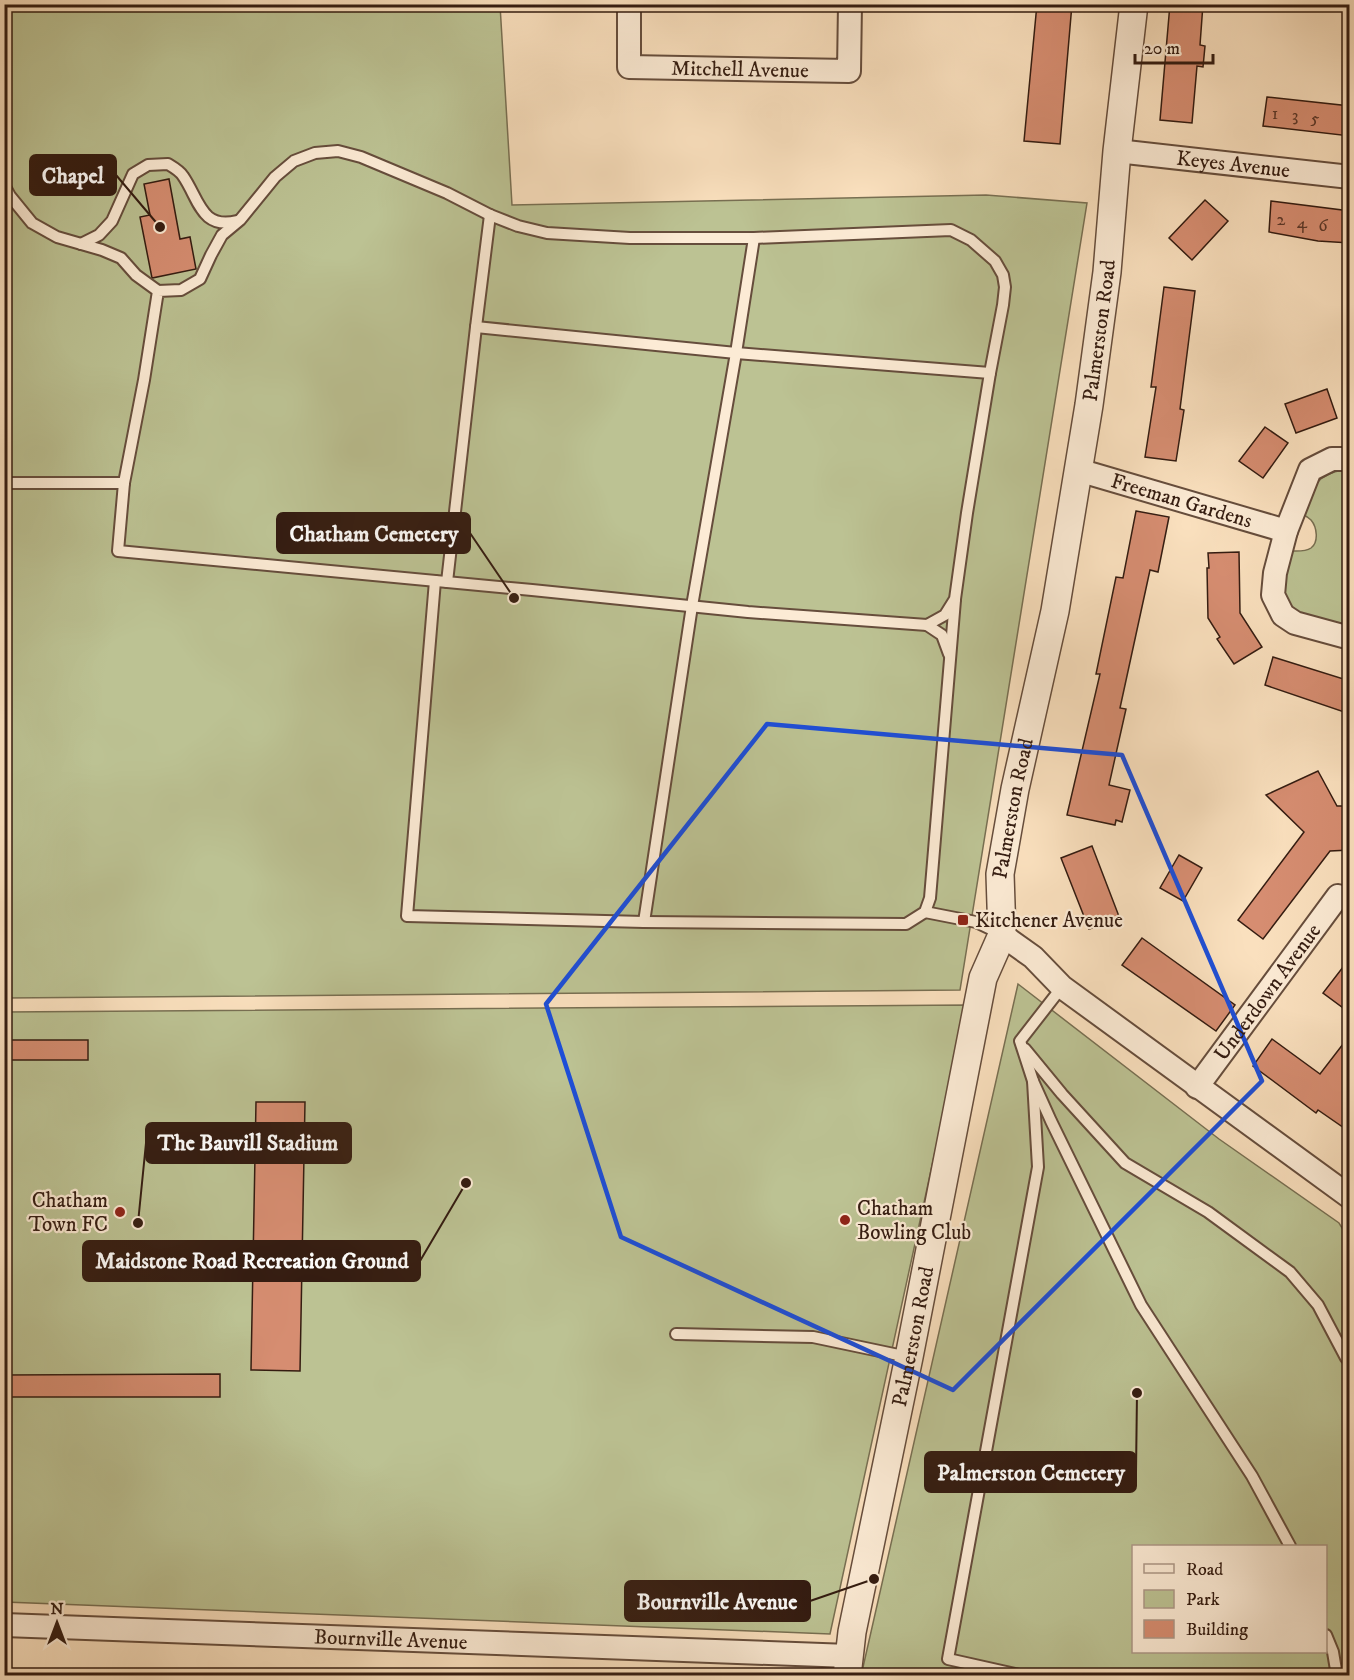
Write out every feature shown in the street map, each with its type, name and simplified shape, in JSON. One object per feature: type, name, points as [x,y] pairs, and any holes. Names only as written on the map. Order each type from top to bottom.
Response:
[{"type":"street","name":"Mitchell Avenue","points":[[629,4],[629,67],[849,71],[850,4]]},
{"type":"street","name":"Palmerston Road","points":[[848,1666],[852,1632],[909,1357],[983,978],[1002,935],[1000,874],[1015,789],[1054,611],[1089,405],[1107,272],[1117,151],[1134,4]]},
{"type":"street","name":"Keyes Avenue","points":[[1117,151],[1350,177]]},
{"type":"street","points":[[1350,459],[1332,459],[1310,470],[1286,531],[1275,573],[1273,595],[1284,615],[1295,623],[1350,638]]},
{"type":"street","name":"Freeman Gardens","points":[[1078,471],[1286,531]]},
{"type":"street","name":"Underdown Avenue","points":[[1197,1087],[1338,896]]},
{"type":"street","points":[[1002,935],[1033,957],[1062,987],[1350,1197]]},
{"type":"street","name":"Bournville Avenue","points":[[4,1625],[848,1666]]},
{"type":"lane","points":[[4,185],[32,223],[57,237],[122,258],[136,275],[158,291],[181,290],[200,279],[222,235],[240,220],[275,177],[294,160],[315,153],[338,151],[361,157],[518,226],[547,233],[630,238],[754,238],[951,230],[981,248],[995,261],[1005,287],[967,513],[955,600],[930,898],[925,912],[906,924],[644,922],[407,916],[441,581],[490,215]]},
{"type":"lane","points":[[81,244],[99,235],[112,221],[133,174],[148,165],[168,164],[182,174],[204,213],[212,221],[226,224],[240,220]]},
{"type":"lane","points":[[644,922],[692,606],[754,238]]},
{"type":"lane","points":[[158,291],[124,483],[118,550],[748,612],[927,625],[942,635],[951,657]]},
{"type":"lane","points":[[476,327],[736,353],[990,373]]},
{"type":"lane","points":[[4,483],[124,483]]},
{"type":"lane","points":[[927,625],[945,615],[955,600]]},
{"type":"lane","points":[[925,912],[976,922],[1002,935]]},
{"type":"lane","points":[[1020,1041],[1062,987]]},
{"type":"lane","points":[[1020,1041],[1033,1081],[1051,1121],[1141,1305],[1252,1476],[1289,1545]]},
{"type":"lane","points":[[1020,1041],[1062,1094],[1125,1163],[1208,1212],[1290,1272],[1318,1305],[1346,1358],[1350,1360]]},
{"type":"lane","points":[[1024,1676],[948,1659],[1038,1167],[1033,1081]]},
{"type":"lane","points":[[676,1334],[813,1337],[909,1357]]},
{"type":"lane","points":[[1327,1637],[1333,1652],[1337,1676]]},
{"type":"highlighted area","points":[[767,724],[1122,755],[1262,1081],[953,1390],[621,1237],[546,1004]]},
{"type":"green space","points":[[4,5],[500,5],[512,205],[986,195],[1087,203],[960,990],[5,998]]},
{"type":"green space","points":[[1349,470],[1349,630],[1317,621],[1297,611],[1289,604],[1283,583],[1291,551],[1309,549],[1315,542],[1316,530],[1313,523],[1302,514],[1315,485],[1333,472]]},
{"type":"green space","points":[[1018,984],[1219,1139],[1339,1223],[1349,1239],[1349,1675],[861,1676]]},
{"type":"green space","points":[[967,1005],[830,1634],[5,1602],[5,1012]]},
{"type":"building","points":[[1037,4],[1072,4],[1060,144],[1024,141]]},
{"type":"building","points":[[1170,4],[1203,4],[1200,45],[1205,46],[1203,67],[1197,66],[1192,123],[1160,120]]},
{"type":"building","points":[[1267,97],[1350,106],[1350,136],[1263,126]]},
{"type":"building","points":[[169,179],[180,239],[190,237],[196,269],[152,278],[140,217],[150,215],[144,184]]},
{"type":"building","points":[[1205,200],[1228,221],[1192,260],[1169,238]]},
{"type":"building","points":[[1271,201],[1350,211],[1350,243],[1318,241],[1269,232]]},
{"type":"building","points":[[1164,287],[1195,291],[1180,409],[1184,410],[1176,461],[1145,457],[1156,387],[1151,387]]},
{"type":"building","points":[[1327,389],[1337,418],[1296,433],[1285,404]]},
{"type":"building","points":[[1265,427],[1288,443],[1263,478],[1239,461]]},
{"type":"building","points":[[1136,511],[1169,517],[1158,572],[1150,570],[1120,708],[1126,709],[1109,785],[1130,790],[1122,822],[1116,820],[1115,825],[1067,815],[1100,674],[1096,674],[1116,577],[1123,578]]},
{"type":"building","points":[[1239,552],[1240,613],[1262,647],[1234,664],[1217,639],[1220,637],[1208,618],[1207,568],[1209,568],[1208,553]]},
{"type":"building","points":[[1273,657],[1350,681],[1350,714],[1265,685]]},
{"type":"building","points":[[1318,771],[1337,806],[1350,806],[1350,850],[1330,851],[1263,939],[1238,920],[1304,832],[1266,795]]},
{"type":"building","points":[[1092,846],[1120,919],[1089,929],[1061,858]]},
{"type":"building","points":[[1179,855],[1202,868],[1183,901],[1160,888]]},
{"type":"building","points":[[1142,938],[1235,1005],[1216,1031],[1122,965]]},
{"type":"building","points":[[1350,958],[1350,1013],[1323,993]]},
{"type":"building","points":[[1350,1035],[1350,1132],[1318,1110],[1316,1113],[1253,1066],[1272,1039],[1320,1074]]},
{"type":"building","points":[[4,1040],[88,1040],[88,1060],[4,1060]]},
{"type":"building","points":[[256,1102],[305,1102],[300,1371],[251,1370]]},
{"type":"building","points":[[220,1374],[220,1397],[4,1397],[4,1375]]},
{"type":"place","name":"Chapel","points":[[160,227]]},
{"type":"place","name":"Chatham Cemetery","points":[[514,598]]},
{"type":"place","name":"Kitchener Avenue","points":[[963,920]]},
{"type":"place","name":"Maidstone Road Recreation Ground","points":[[466,1183]]},
{"type":"place","name":"Chatham Town FC","points":[[120,1212]]},
{"type":"place","name":"Chatham Bowling Club","points":[[845,1220]]},
{"type":"place","name":"The Bauvill Stadium","points":[[138,1223]]},
{"type":"place","name":"Palmerston Cemetery","points":[[1137,1393]]},
{"type":"place","name":"Bournville Avenue","points":[[874,1579]]}]
